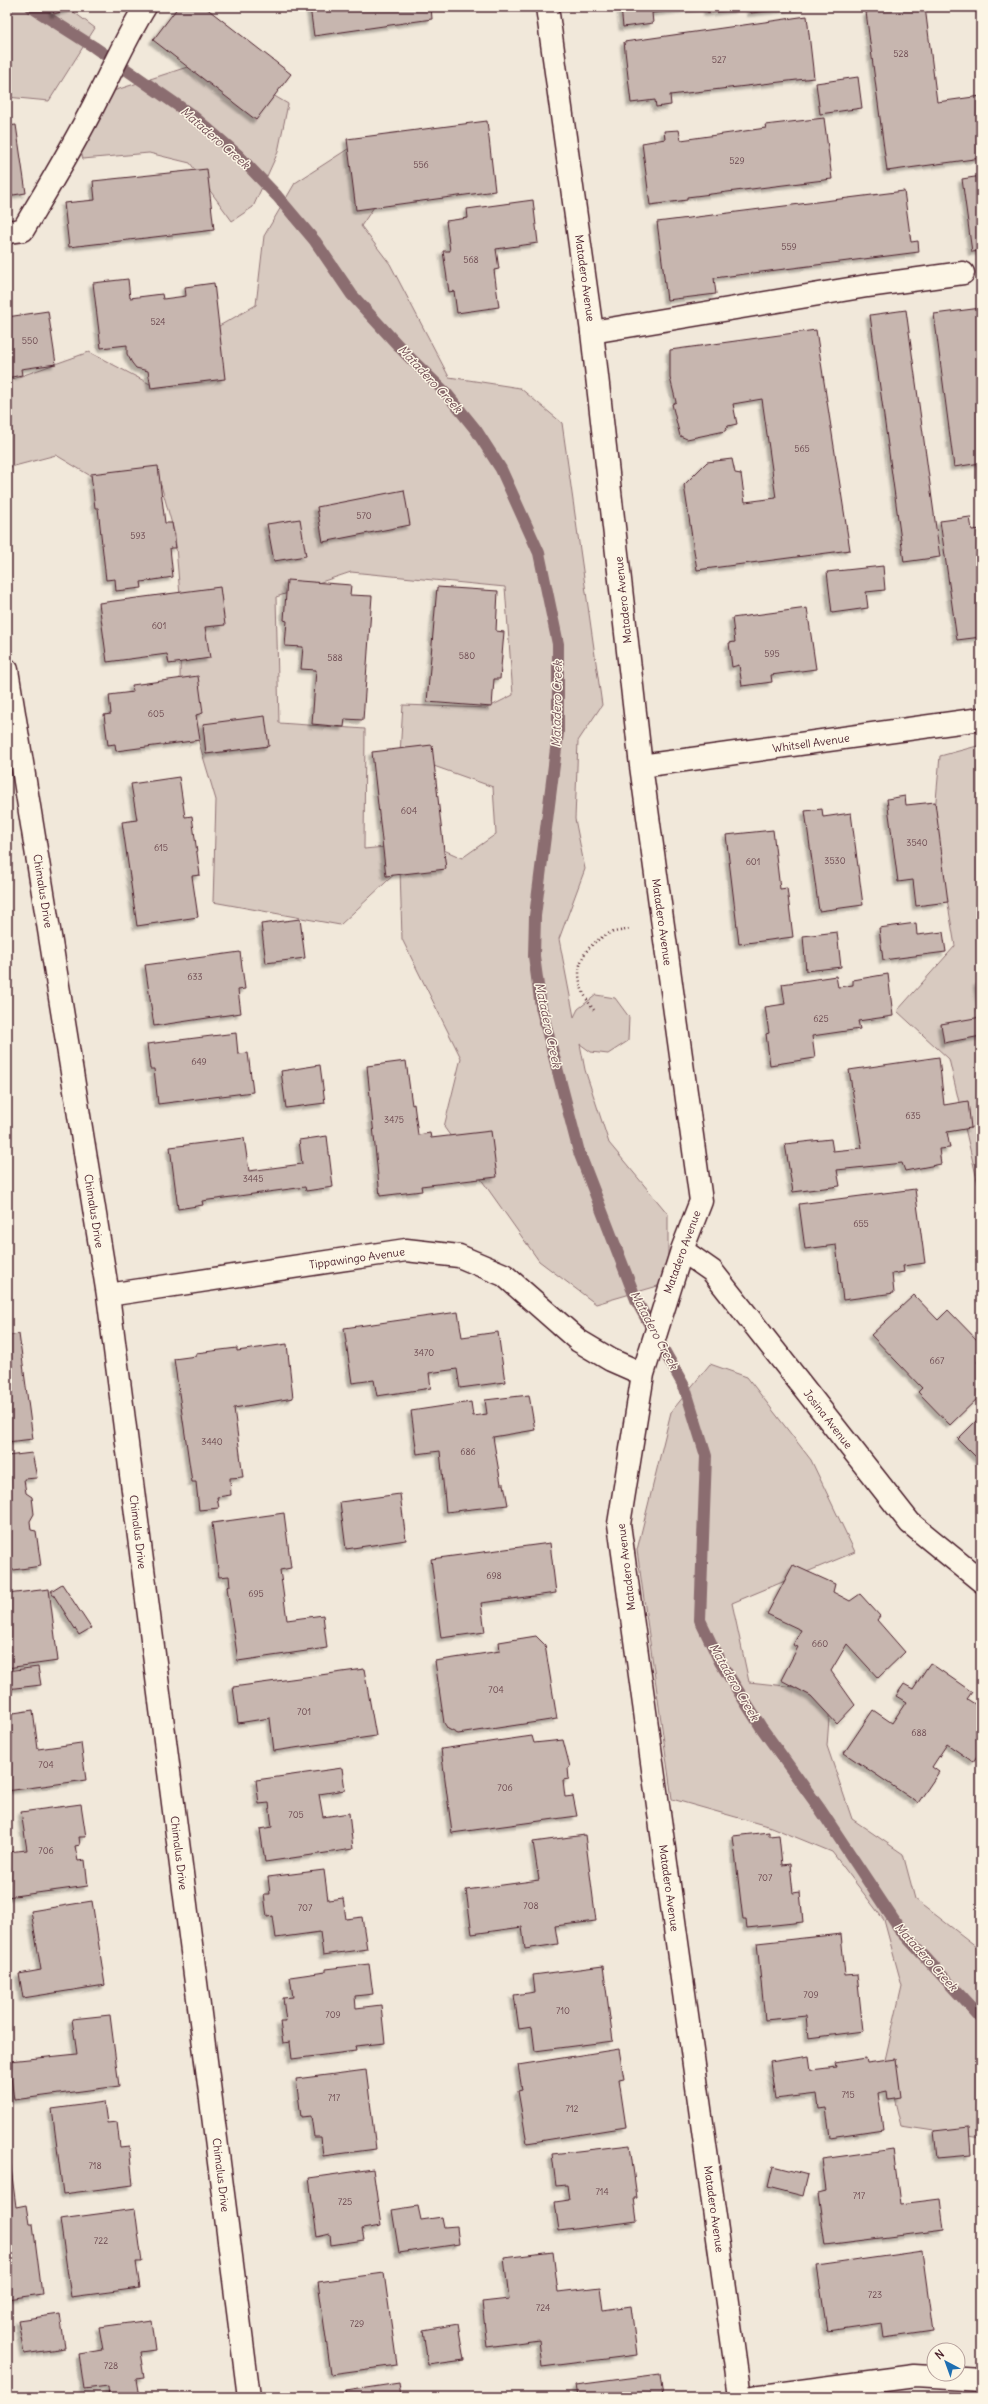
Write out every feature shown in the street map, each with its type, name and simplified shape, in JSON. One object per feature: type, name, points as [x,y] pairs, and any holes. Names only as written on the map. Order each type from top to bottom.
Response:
[{"type":"street","points":[[7,232],[23,230],[51,185],[98,97],[126,37],[145,7]]},
{"type":"street","name":"Matadero Avenue","points":[[547,7],[592,332],[641,766],[701,1201],[682,1250],[645,1366],[619,1524],[740,2397]]},
{"type":"street","points":[[592,332],[867,286],[963,273]]},
{"type":"street","name":"Chimalus Drive","points":[[7,670],[108,1295],[249,2397]]},
{"type":"street","name":"Whitsell Avenue","points":[[641,766],[981,719]]},
{"type":"street","name":"Tippawingo Avenue","points":[[108,1295],[406,1250],[459,1256],[504,1275],[579,1341],[611,1360],[645,1366]]},
{"type":"street","name":"Josina Avenue","points":[[682,1250],[712,1271],[910,1523],[981,1581]]},
{"type":"street","points":[[753,2397],[914,2376],[981,2380]]},
{"type":"path","points":[[594,1010],[583,996],[581,988],[579,968],[587,949],[607,934],[663,923]]},
{"type":"shaded area","points":[[7,7],[67,7],[95,28],[49,101],[7,97]]},
{"type":"shaded area","points":[[212,59],[288,104],[278,152],[253,207],[232,221],[190,163],[149,153],[83,159],[73,122],[110,92]]},
{"type":"shaded area","points":[[354,145],[387,188],[361,226],[390,264],[449,377],[520,388],[562,423],[602,705],[578,741],[575,819],[585,869],[559,939],[574,1017],[578,1009],[596,995],[615,998],[629,1017],[628,1041],[608,1054],[591,1052],[580,1044],[585,1070],[609,1143],[668,1214],[668,1283],[596,1304],[539,1261],[444,1127],[461,1058],[402,939],[400,869],[340,925],[213,902],[216,800],[180,679],[181,608],[175,535],[161,485],[99,481],[56,455],[7,468],[7,384],[10,380],[89,352],[152,385],[191,342],[256,305],[264,236],[295,183]],"holes":[[[351,572],[505,587],[513,695],[487,708],[403,705],[400,754],[493,787],[496,834],[462,858],[428,843],[364,849],[365,729],[279,723],[276,597]]]},
{"type":"shaded area","points":[[981,745],[981,1186],[978,1184],[949,1059],[897,1011],[955,946],[934,822],[940,756]]},
{"type":"shaded area","points":[[710,1364],[747,1377],[811,1460],[855,1552],[732,1603],[749,1682],[831,1691],[827,1746],[852,1819],[903,1854],[915,1899],[981,1950],[981,2138],[901,2126],[885,2060],[902,1986],[884,1920],[832,1852],[771,1827],[672,1799],[637,1550],[671,1412]]},
{"type":"building","points":[[52,7],[78,7],[54,14]]},
{"type":"building","points":[[178,7],[205,7],[291,74],[256,120],[153,40]]},
{"type":"building","points":[[310,7],[431,7],[432,19],[314,36]]},
{"type":"building","points":[[621,7],[701,7],[652,13],[653,23],[623,27]]},
{"type":"building","points":[[707,7],[739,7],[739,9],[708,13]]},
{"type":"building","points":[[750,7],[801,7],[751,13]]},
{"type":"building","points":[[905,7],[925,7],[937,102],[981,96],[981,158],[887,171],[866,12]]},
{"type":"building","points":[[807,16],[814,78],[670,95],[671,105],[656,107],[655,100],[631,103],[624,42]]},
{"type":"building","points":[[858,77],[862,108],[820,114],[816,83]]},
{"type":"building","points":[[824,118],[832,179],[687,197],[687,200],[650,205],[642,143],[665,139],[664,131],[679,130],[681,140],[766,128],[765,125]]},
{"type":"building","points":[[487,121],[495,191],[356,210],[347,139]]},
{"type":"building","points":[[16,125],[26,193],[7,196],[7,126]]},
{"type":"building","points":[[207,169],[214,230],[69,247],[64,203],[95,200],[93,181]]},
{"type":"building","points":[[981,176],[981,251],[972,252],[962,179]]},
{"type":"building","points":[[904,191],[911,242],[918,241],[919,252],[714,278],[716,294],[667,300],[657,222]]},
{"type":"building","points":[[533,200],[538,243],[496,249],[499,269],[494,270],[499,307],[457,313],[454,291],[449,292],[443,251],[450,251],[446,221],[468,218],[467,209]]},
{"type":"building","points":[[128,279],[130,298],[162,294],[163,299],[186,296],[185,287],[214,283],[225,379],[151,388],[148,371],[136,368],[127,354],[127,345],[101,348],[93,283]]},
{"type":"building","points":[[981,308],[981,463],[954,467],[934,314]]},
{"type":"building","points":[[906,310],[940,557],[904,562],[870,315]]},
{"type":"building","points":[[48,311],[56,364],[21,369],[22,375],[7,378],[7,317]]},
{"type":"building","points":[[816,330],[850,550],[697,570],[684,485],[707,462],[732,459],[735,473],[741,474],[745,502],[776,498],[762,399],[733,404],[737,424],[728,426],[725,431],[687,439],[680,436],[672,404],[676,402],[670,378],[670,350]]},
{"type":"building","points":[[158,466],[165,523],[172,523],[176,548],[170,548],[173,577],[141,582],[142,588],[116,591],[115,579],[106,580],[98,508],[95,508],[91,474]]},
{"type":"building","points":[[404,490],[410,525],[323,542],[317,507]]},
{"type":"building","points":[[970,517],[972,530],[981,529],[981,637],[957,640],[940,521]]},
{"type":"building","points":[[300,519],[306,556],[274,561],[267,524]]},
{"type":"building","points":[[883,566],[885,590],[866,592],[868,608],[832,613],[827,572]]},
{"type":"building","points":[[287,580],[351,585],[350,595],[372,596],[363,720],[345,719],[344,727],[312,724],[316,670],[301,669],[303,647],[285,646],[287,621],[284,620]]},
{"type":"building","points":[[220,587],[225,625],[205,627],[210,658],[169,664],[167,654],[107,662],[99,603]]},
{"type":"building","points":[[437,587],[498,591],[496,631],[504,632],[500,679],[494,679],[492,707],[427,702]]},
{"type":"building","points":[[807,608],[816,669],[771,675],[772,682],[742,686],[739,665],[732,667],[729,643],[735,642],[732,618]]},
{"type":"building","points":[[198,676],[203,713],[196,715],[200,740],[116,751],[115,744],[108,745],[104,715],[111,714],[109,695],[133,692],[132,685]]},
{"type":"building","points":[[265,716],[269,746],[206,754],[203,724]]},
{"type":"building","points":[[432,745],[446,869],[386,876],[372,752]]},
{"type":"building","points":[[179,777],[185,817],[192,816],[200,875],[192,876],[198,917],[137,926],[122,822],[137,820],[131,784]]},
{"type":"building","points":[[905,796],[906,805],[935,802],[948,902],[916,906],[913,880],[898,882],[887,799]]},
{"type":"building","points":[[822,809],[823,817],[851,813],[863,905],[819,911],[805,811]]},
{"type":"building","points":[[773,830],[780,889],[787,888],[793,937],[739,944],[726,835]]},
{"type":"building","points":[[300,919],[305,958],[266,963],[261,924]]},
{"type":"building","points":[[916,923],[917,935],[943,932],[946,952],[883,960],[879,928]]},
{"type":"building","points":[[837,932],[841,967],[806,971],[803,936]]},
{"type":"building","points":[[240,952],[245,989],[238,990],[241,1013],[154,1026],[145,965]]},
{"type":"building","points":[[888,974],[893,1016],[858,1021],[860,1029],[812,1036],[815,1058],[770,1065],[766,1034],[769,1033],[765,1007],[785,1004],[782,984],[836,976],[838,987],[853,985],[853,980]]},
{"type":"building","points":[[981,982],[981,1009],[977,983]]},
{"type":"building","points":[[981,1017],[981,1036],[944,1043],[941,1024]]},
{"type":"building","points":[[236,1033],[238,1054],[248,1053],[253,1092],[158,1104],[154,1069],[150,1069],[147,1044]]},
{"type":"building","points":[[939,1057],[944,1105],[968,1101],[971,1128],[947,1132],[950,1148],[939,1149],[941,1164],[905,1171],[902,1163],[837,1170],[840,1186],[793,1192],[785,1144],[831,1139],[833,1151],[862,1148],[849,1070]]},
{"type":"building","points":[[406,1061],[418,1135],[430,1133],[431,1138],[491,1131],[497,1177],[421,1186],[422,1191],[380,1196],[367,1066]]},
{"type":"building","points":[[320,1065],[325,1103],[286,1108],[281,1071]]},
{"type":"building","points":[[327,1136],[333,1187],[306,1191],[305,1187],[202,1201],[203,1205],[178,1209],[170,1147],[244,1138],[249,1171],[302,1164],[299,1140]]},
{"type":"building","points":[[915,1189],[925,1263],[903,1266],[904,1272],[892,1274],[894,1293],[843,1300],[836,1245],[805,1249],[799,1204]]},
{"type":"building","points":[[914,1295],[938,1320],[948,1310],[981,1344],[981,1359],[977,1362],[981,1366],[981,1395],[950,1425],[918,1392],[922,1388],[871,1335]]},
{"type":"building","points":[[458,1312],[462,1337],[498,1332],[505,1382],[460,1388],[457,1369],[429,1373],[431,1388],[377,1396],[374,1380],[352,1383],[344,1328]]},
{"type":"building","points":[[19,1334],[33,1439],[7,1442],[7,1336]]},
{"type":"building","points":[[287,1344],[293,1398],[234,1408],[243,1477],[230,1478],[231,1495],[217,1497],[219,1508],[199,1510],[196,1482],[192,1482],[174,1359],[196,1356],[196,1353],[237,1348],[237,1351]]},
{"type":"building","points":[[529,1395],[535,1430],[493,1437],[501,1484],[504,1484],[508,1505],[446,1512],[440,1451],[417,1454],[411,1411],[471,1402],[473,1416],[487,1414],[485,1400]]},
{"type":"building","points":[[981,1416],[981,1462],[958,1439]]},
{"type":"building","points":[[32,1453],[37,1478],[24,1479],[26,1493],[32,1497],[34,1514],[30,1521],[31,1530],[36,1531],[41,1566],[7,1571],[7,1456]]},
{"type":"building","points":[[400,1494],[406,1540],[346,1549],[340,1502]]},
{"type":"building","points":[[284,1513],[291,1568],[280,1570],[287,1620],[323,1615],[327,1648],[238,1661],[227,1587],[230,1586],[229,1576],[219,1577],[212,1523]]},
{"type":"building","points":[[550,1543],[556,1593],[481,1603],[485,1632],[441,1638],[431,1559]]},
{"type":"building","points":[[793,1565],[835,1584],[833,1592],[850,1601],[860,1594],[880,1616],[877,1620],[905,1652],[878,1678],[847,1644],[831,1671],[855,1705],[837,1724],[811,1696],[781,1680],[798,1647],[793,1645],[801,1630],[767,1614]]},
{"type":"building","points":[[62,1584],[91,1628],[79,1635],[51,1591]]},
{"type":"building","points":[[49,1589],[58,1661],[7,1668],[7,1594]]},
{"type":"building","points":[[536,1636],[545,1645],[557,1719],[458,1734],[448,1729],[444,1723],[435,1661],[500,1651],[499,1642]]},
{"type":"building","points":[[930,1663],[972,1692],[967,1699],[981,1708],[981,1750],[973,1762],[947,1744],[932,1767],[939,1772],[918,1803],[844,1753],[873,1710],[892,1723],[906,1702],[896,1696],[904,1684],[913,1689]]},
{"type":"building","points":[[38,1667],[41,1685],[7,1689],[7,1671]]},
{"type":"building","points":[[364,1669],[376,1736],[274,1751],[270,1718],[238,1723],[233,1687]]},
{"type":"building","points":[[33,1710],[38,1749],[81,1743],[86,1780],[7,1791],[7,1714]]},
{"type":"building","points":[[532,1736],[534,1743],[563,1740],[570,1767],[568,1768],[569,1779],[563,1780],[565,1797],[573,1796],[577,1816],[452,1833],[441,1749]]},
{"type":"building","points":[[342,1768],[345,1790],[319,1794],[323,1817],[349,1813],[353,1849],[265,1862],[260,1829],[272,1827],[269,1803],[259,1804],[256,1780]]},
{"type":"building","points":[[81,1804],[86,1837],[79,1837],[80,1845],[75,1846],[78,1861],[85,1860],[88,1886],[7,1897],[7,1852],[27,1850],[21,1812]]},
{"type":"building","points":[[769,1832],[769,1836],[779,1835],[782,1865],[790,1864],[793,1893],[800,1892],[803,1922],[747,1928],[746,1920],[743,1920],[733,1836]]},
{"type":"building","points":[[585,1835],[596,1921],[555,1926],[558,1944],[525,1949],[522,1927],[472,1934],[466,1890],[539,1880],[533,1842]]},
{"type":"building","points":[[324,1870],[328,1900],[343,1898],[346,1919],[362,1917],[367,1949],[323,1955],[320,1932],[276,1938],[273,1916],[267,1917],[264,1894],[270,1894],[268,1877]]},
{"type":"building","points":[[92,1901],[105,1985],[23,1998],[19,1974],[41,1970],[31,1911]]},
{"type":"building","points":[[841,1934],[845,1975],[857,1974],[863,2031],[808,2038],[806,2016],[765,2020],[757,1943]]},
{"type":"building","points":[[369,1964],[373,1994],[355,1996],[356,2008],[381,2005],[385,2043],[355,2046],[356,2051],[292,2059],[290,2042],[283,2043],[280,2022],[286,2022],[283,1998],[293,1997],[290,1977],[325,1972],[325,1969]]},
{"type":"building","points":[[603,1966],[613,2041],[535,2051],[532,2027],[519,2029],[514,1995],[535,1992],[533,1975]]},
{"type":"building","points":[[110,2015],[119,2086],[14,2100],[9,2061],[77,2054],[72,2019]]},
{"type":"building","points":[[619,2049],[624,2079],[619,2080],[626,2127],[527,2143],[518,2091],[522,2090],[518,2065]]},
{"type":"building","points":[[809,2056],[811,2070],[836,2067],[835,2063],[866,2058],[867,2063],[896,2059],[901,2097],[888,2099],[887,2091],[878,2093],[883,2129],[830,2137],[826,2108],[819,2109],[817,2094],[775,2099],[770,2062]]},
{"type":"building","points":[[366,2070],[376,2149],[323,2156],[321,2137],[314,2137],[311,2116],[301,2117],[296,2079]]},
{"type":"building","points":[[104,2102],[107,2123],[117,2122],[120,2147],[129,2146],[133,2185],[63,2194],[52,2109]]},
{"type":"building","points":[[969,2127],[971,2155],[937,2158],[934,2131]]},
{"type":"building","points":[[630,2145],[637,2198],[634,2198],[637,2221],[559,2231],[555,2202],[569,2200],[567,2185],[556,2186],[552,2154]]},
{"type":"building","points":[[893,2149],[900,2204],[940,2199],[944,2230],[825,2245],[818,2193],[826,2191],[822,2159]]},
{"type":"building","points":[[7,2160],[10,2160],[16,2207],[26,2205],[29,2224],[33,2224],[42,2294],[7,2299]]},
{"type":"building","points":[[773,2166],[808,2175],[803,2196],[768,2187]]},
{"type":"building","points":[[373,2169],[381,2226],[362,2229],[364,2240],[331,2245],[330,2234],[317,2237],[309,2178]]},
{"type":"building","points":[[418,2206],[421,2220],[442,2217],[444,2227],[457,2226],[459,2244],[399,2253],[392,2210]]},
{"type":"building","points":[[135,2209],[142,2262],[136,2262],[140,2288],[71,2297],[60,2219]]},
{"type":"building","points":[[922,2251],[933,2331],[884,2338],[882,2323],[827,2331],[817,2266]]},
{"type":"building","points":[[553,2252],[558,2292],[600,2287],[603,2310],[631,2306],[637,2355],[542,2367],[539,2340],[487,2347],[482,2302],[509,2299],[504,2258]]},
{"type":"building","points":[[384,2273],[397,2365],[331,2374],[318,2282]]},
{"type":"building","points":[[60,2314],[65,2348],[24,2354],[18,2320]]},
{"type":"building","points":[[151,2320],[155,2350],[140,2352],[144,2378],[136,2379],[139,2397],[109,2397],[108,2386],[84,2389],[79,2354],[103,2350],[99,2327]]},
{"type":"building","points":[[458,2324],[464,2360],[428,2365],[423,2330]]},
{"type":"building","points":[[660,2374],[663,2397],[578,2397],[576,2385]]},
{"type":"building","points":[[399,2383],[401,2397],[347,2397],[346,2391]]},
{"type":"waterway","name":"Matadero Creek","points":[[31,7],[94,47],[193,116],[237,154],[277,196],[315,241],[352,295],[406,354],[447,394],[476,430],[501,469],[539,553],[558,644],[558,733],[535,916],[534,956],[541,1007],[579,1152],[637,1302],[685,1388],[706,1456],[700,1620],[720,1662],[761,1727],[820,1809],[901,1931],[981,2018]]}]
